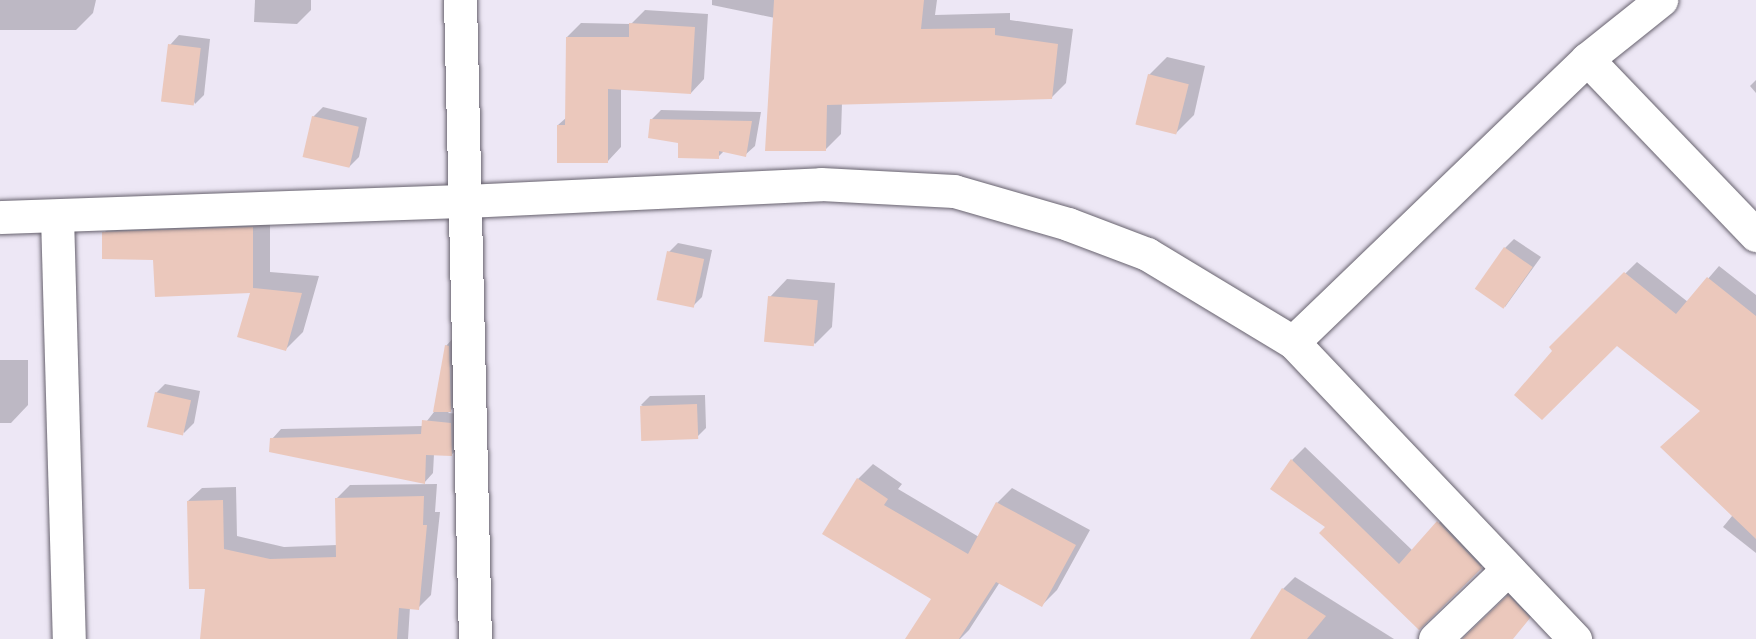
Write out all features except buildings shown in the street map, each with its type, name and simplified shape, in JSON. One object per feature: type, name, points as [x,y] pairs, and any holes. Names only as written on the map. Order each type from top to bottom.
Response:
[{"type":"street","points":[[460,0],[475,639]]},
{"type":"street","points":[[1293,342],[1587,59],[1661,0]]},
{"type":"street","points":[[1587,59],[1756,235]]},
{"type":"street","points":[[0,217],[466,201],[821,184],[954,191],[1068,224],[1147,254],[1293,342],[1575,639]]},
{"type":"street","points":[[57,216],[69,639]]},
{"type":"street","points":[[1436,639],[1508,568]]}]
